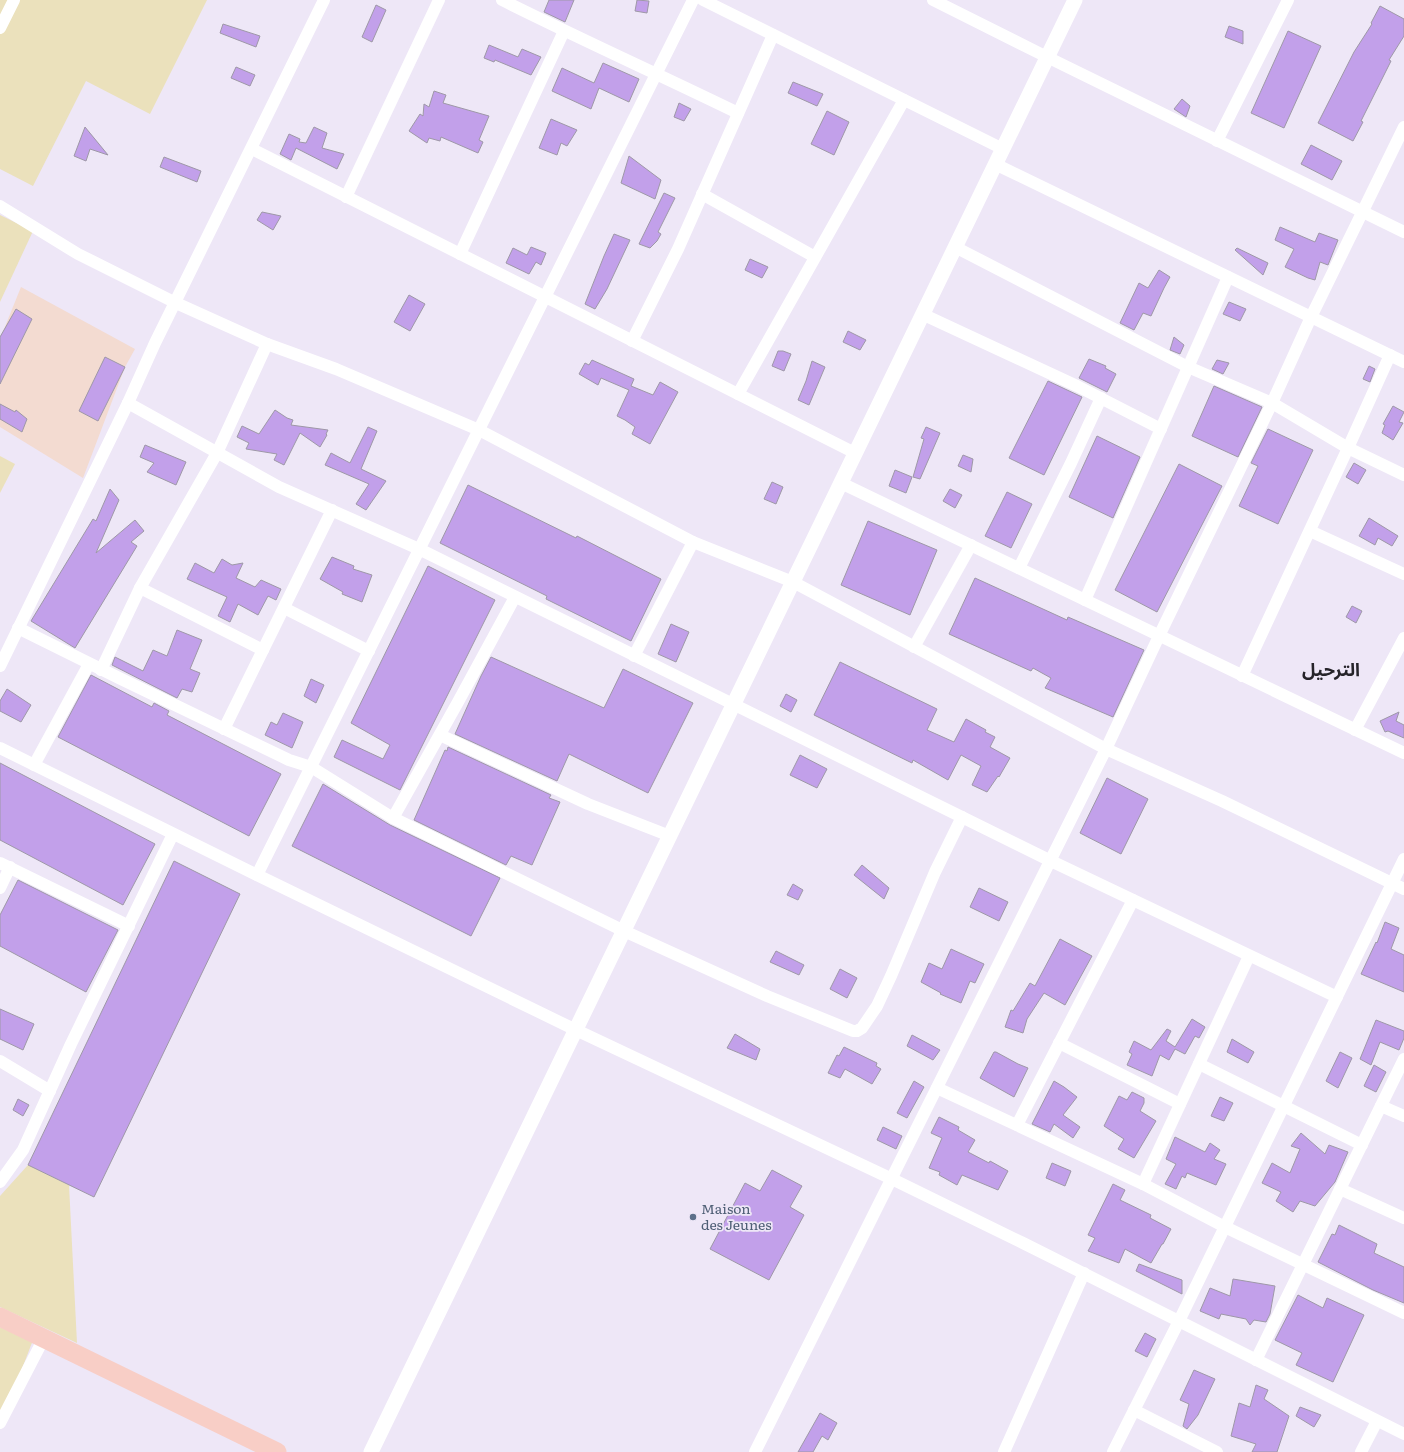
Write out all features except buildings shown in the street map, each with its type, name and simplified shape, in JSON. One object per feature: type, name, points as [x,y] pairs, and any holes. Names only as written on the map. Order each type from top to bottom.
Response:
[{"type":"main road","points":[[0,1317],[277,1452]]},
{"type":"street","points":[[0,28],[14,0]]},
{"type":"street","points":[[0,666],[128,403],[155,343],[252,149],[324,0]]},
{"type":"street","points":[[346,197],[439,0]]},
{"type":"street","points":[[502,0],[738,113]]},
{"type":"street","points":[[257,875],[693,0]]},
{"type":"street","points":[[703,0],[1003,149]]},
{"type":"street","points":[[933,0],[1404,232]]},
{"type":"street","points":[[371,1452],[1075,0]]},
{"type":"street","points":[[1217,141],[1288,0]]},
{"type":"street","points":[[460,254],[564,31]]},
{"type":"street","points":[[632,340],[678,249],[773,35]]},
{"type":"street","points":[[738,394],[904,100]]},
{"type":"street","points":[[755,1452],[1106,749],[1159,636],[1272,404],[1311,317],[1404,128]]},
{"type":"street","points":[[252,149],[855,453]]},
{"type":"street","points":[[995,164],[1404,362]]},
{"type":"street","points":[[702,194],[815,257]]},
{"type":"street","points":[[0,206],[78,254],[176,303],[266,344],[336,369],[479,430],[693,542],[793,582],[1106,749],[1222,801],[1404,889]]},
{"type":"street","points":[[955,247],[1188,367],[1272,404],[1348,448],[1404,475]]},
{"type":"street","points":[[1084,600],[1228,277]]},
{"type":"street","points":[[922,314],[1102,398],[1161,428]]},
{"type":"street","points":[[101,670],[140,588],[217,453],[266,344]]},
{"type":"street","points":[[1242,676],[1390,355]]},
{"type":"street","points":[[1019,568],[1102,398]]},
{"type":"street","points":[[128,403],[279,487],[419,549],[1051,861],[1337,997]]},
{"type":"street","points":[[841,482],[971,546],[1404,753]]},
{"type":"street","points":[[224,729],[332,510]]},
{"type":"street","points":[[1310,531],[1404,574]]},
{"type":"street","points":[[634,656],[693,542]]},
{"type":"street","points":[[914,647],[971,546]]},
{"type":"street","points":[[140,588],[263,650]]},
{"type":"street","points":[[393,818],[515,597]]},
{"type":"street","points":[[284,608],[369,651]]},
{"type":"street","points":[[18,628],[101,670],[289,760],[311,767],[393,818],[624,931],[767,996],[853,1032],[862,1028],[880,1000],[918,915],[935,872],[962,817]]},
{"type":"street","points":[[1355,730],[1404,638]]},
{"type":"street","points":[[34,765],[89,664]]},
{"type":"street","points":[[440,735],[588,804],[670,836]]},
{"type":"street","points":[[0,748],[576,1030],[892,1179],[1084,1273],[1404,1434]]},
{"type":"street","points":[[0,1182],[4,1168],[23,1150],[71,1044],[173,834]]},
{"type":"street","points":[[1113,1452],[1179,1321],[1404,859]]},
{"type":"street","points":[[0,888],[5,865],[129,926]]},
{"type":"street","points":[[1017,1125],[1133,900]]},
{"type":"street","points":[[1143,1184],[1249,956]]},
{"type":"street","points":[[1059,1044],[1180,1104]]},
{"type":"street","points":[[1256,1360],[1404,1059]]},
{"type":"street","points":[[0,1061],[50,1091]]},
{"type":"street","points":[[1199,1064],[1362,1144]]},
{"type":"street","points":[[937,1088],[1143,1184],[1303,1266],[1404,1313]]},
{"type":"street","points":[[1381,1106],[1404,1116]]},
{"type":"street","points":[[1340,1189],[1404,1218]]},
{"type":"street","points":[[1004,1452],[1084,1273]]},
{"type":"street","points":[[0,1423],[44,1338]]},
{"type":"street","points":[[1134,1410],[1214,1451]]},
{"type":"street","points":[[1361,1452],[1377,1420]]},
{"type":"shaded area","points":[[21,287],[135,349],[125,367],[83,478],[0,427],[0,339]]},
{"type":"sand","points":[[0,0],[207,0],[150,114],[86,81],[33,186],[0,169]]},
{"type":"sand","points":[[0,215],[33,231],[0,302]]},
{"type":"sand","points":[[0,456],[15,464],[0,493]]},
{"type":"sand","points":[[28,1165],[69,1185],[77,1343],[0,1307],[0,1196]]},
{"type":"sand","points":[[0,1327],[33,1340],[4,1416],[0,1416]]},
{"type":"place","name":"Maison des Jeunes","points":[[693,1217]]},
{"type":"district","name":"الترحيل","points":[[1331,670]]}]
